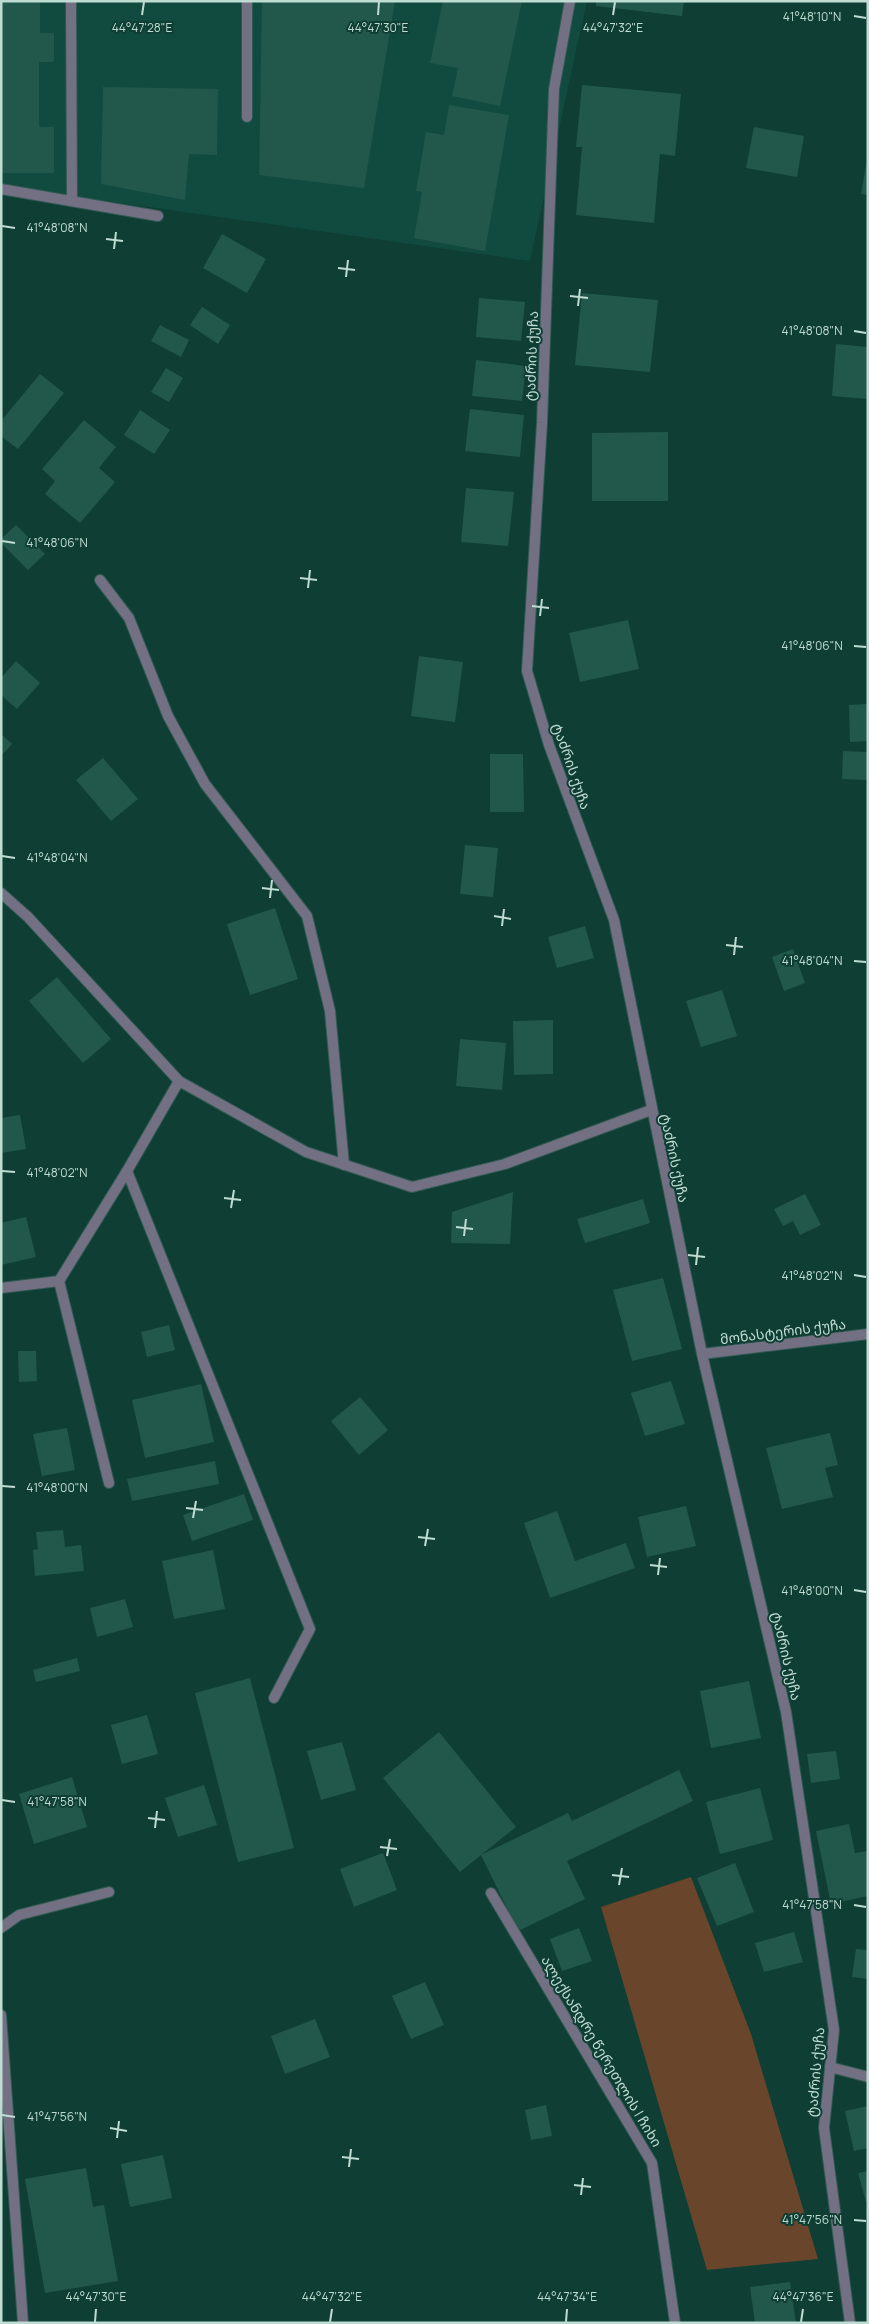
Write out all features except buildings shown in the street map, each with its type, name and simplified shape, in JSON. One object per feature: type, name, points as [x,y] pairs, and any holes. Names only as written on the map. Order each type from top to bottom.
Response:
[{"type":"street","points":[[71,1],[72,201]]},
{"type":"street","points":[[247,1],[247,117]]},
{"type":"street","name":"ტაძრის ქუჩა","points":[[570,1],[554,89],[542,423],[527,671],[549,745],[614,920],[702,1354],[786,1712],[834,2030],[824,2128],[850,2323]]},
{"type":"street","points":[[1,189],[158,216]]},
{"type":"street","points":[[100,580],[129,618],[168,716],[205,784],[307,916],[330,1011],[344,1165]]},
{"type":"street","points":[[1,892],[28,917],[179,1081],[306,1152],[344,1165],[412,1187],[505,1164],[651,1110]]},
{"type":"street","points":[[109,1483],[58,1281],[127,1171],[179,1081]]},
{"type":"street","points":[[127,1171],[310,1629],[274,1698]]},
{"type":"street","points":[[1,1288],[58,1281]]},
{"type":"street","name":"მონასტერის ქუჩა","points":[[702,1354],[868,1334]]},
{"type":"street","points":[[1,1928],[19,1916],[109,1892]]},
{"type":"street","name":"ალექსანდრე წერეთლის I ჩიხი","points":[[491,1893],[652,2163],[675,2323]]},
{"type":"street","points":[[1,2015],[23,2323]]},
{"type":"street","points":[[830,2067],[868,2077]]},
{"type":"shaded area","points":[[1,1],[587,1],[530,261],[1,186]]},
{"type":"shaded area","points":[[691,1877],[751,2034],[818,2259],[707,2270],[601,1907]]}]
